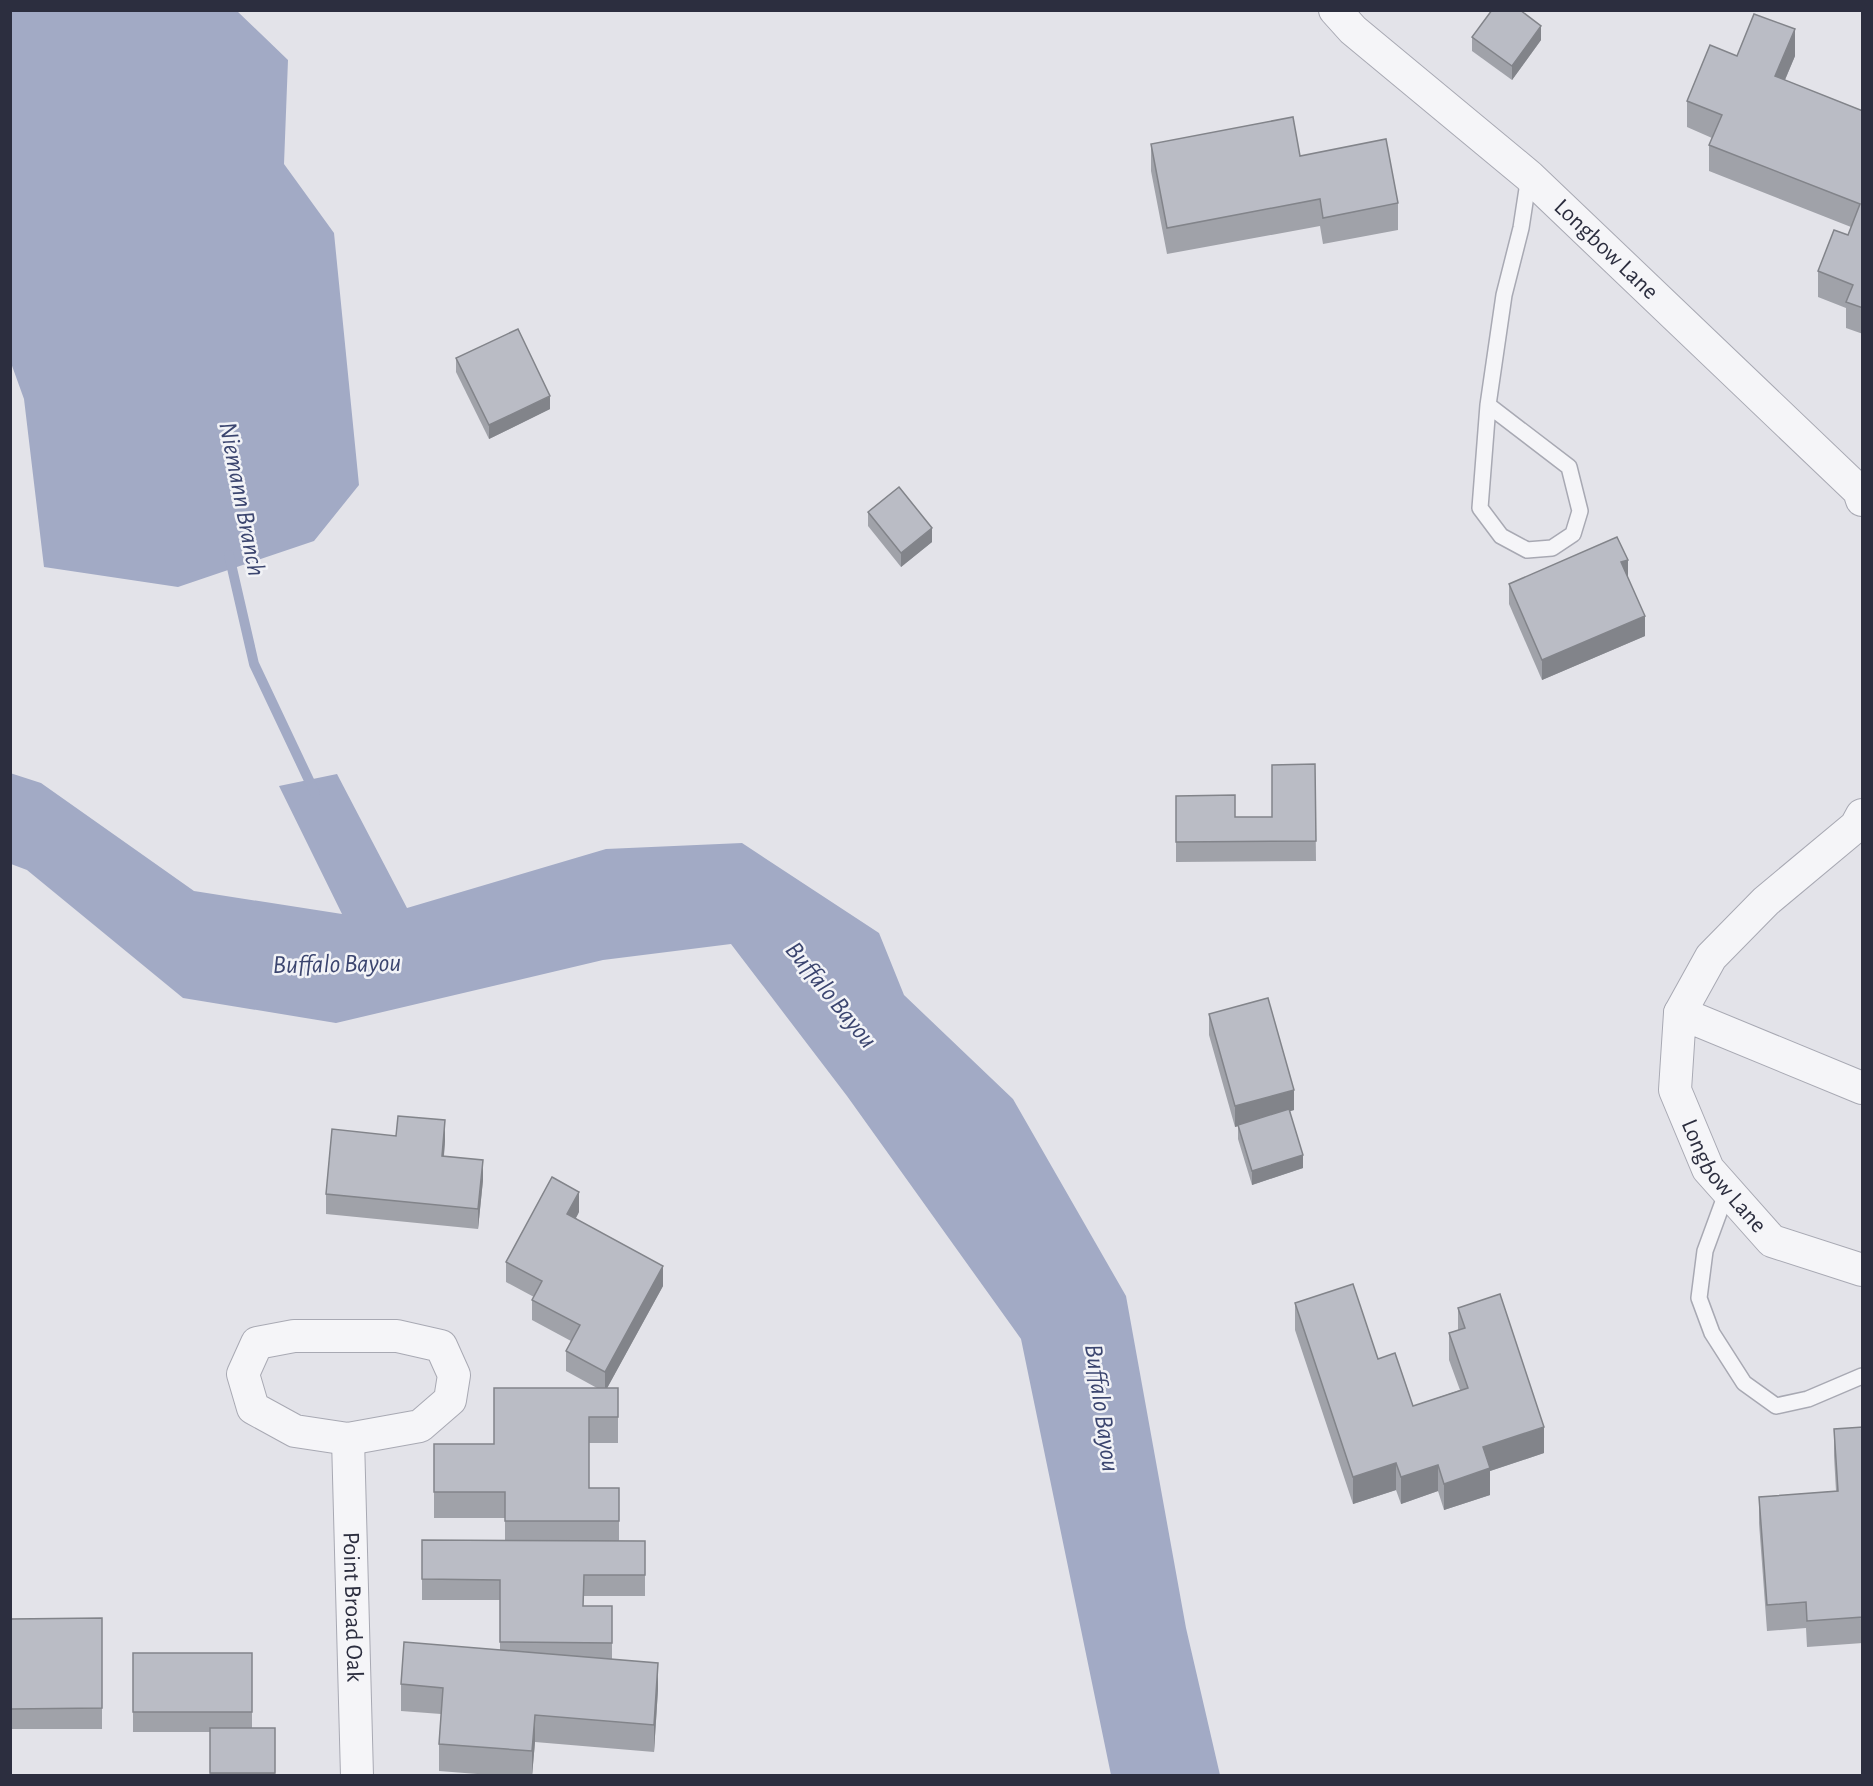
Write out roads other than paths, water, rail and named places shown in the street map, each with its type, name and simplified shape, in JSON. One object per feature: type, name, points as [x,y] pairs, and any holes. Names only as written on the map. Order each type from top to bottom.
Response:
[{"type":"street","name":"Longbow Lane","points":[[1335,10],[1353,30],[1528,176],[1859,491],[1863,500]]},
{"type":"street","name":"Longbow Lane","points":[[1863,815],[1857,826],[1766,901],[1711,957],[1680,1012],[1675,1090],[1708,1169],[1772,1241],[1863,1270]]},
{"type":"street","points":[[1680,1012],[1863,1088]]},
{"type":"street","points":[[294,1336],[397,1336],[441,1346],[454,1375],[450,1400],[420,1426],[348,1439],[295,1431],[253,1408],[243,1374],[257,1343],[294,1336]]},
{"type":"street","name":"Point Broad Oak","points":[[348,1439],[357,1776]]},
{"type":"lane","points":[[1488,405],[1569,467],[1580,511],[1573,534],[1552,548],[1527,550],[1501,536],[1480,508],[1488,405],[1504,295],[1521,228],[1528,176]]},
{"type":"lane","points":[[1727,1191],[1705,1251],[1699,1298],[1712,1333],[1744,1383],[1776,1406],[1808,1400],[1863,1376]]},
{"type":"water","points":[[11,10],[237,11],[288,60],[284,164],[334,233],[359,485],[314,541],[178,587],[44,567],[24,399],[11,363]]},
{"type":"water","name":"Buffalo Bayou","points":[[10,773],[41,783],[194,891],[342,914],[279,786],[337,774],[407,908],[606,849],[742,843],[879,933],[904,995],[1013,1099],[1126,1296],[1186,1628],[1220,1775],[1111,1775],[1021,1339],[847,1096],[731,944],[603,960],[336,1023],[183,998],[27,870],[11,864]]},
{"type":"waterway","name":"Niemann Branch","points":[[229,555],[254,664],[315,793]]}]
